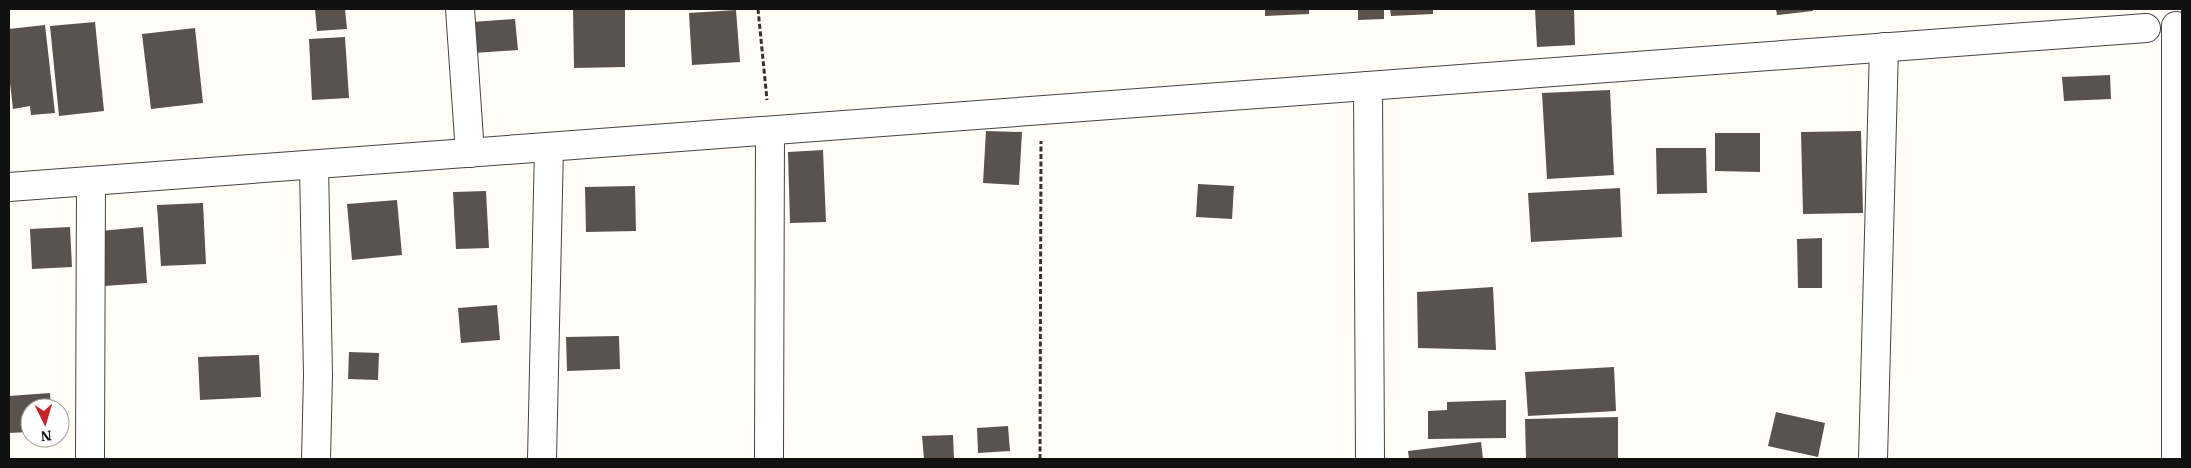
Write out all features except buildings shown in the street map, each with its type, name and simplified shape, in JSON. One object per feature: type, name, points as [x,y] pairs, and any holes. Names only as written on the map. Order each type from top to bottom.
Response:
[{"type":"street","points":[[460,9],[470,153]]},
{"type":"street","points":[[9,187],[1884,47],[2145,18],[2179,26],[2176,459]]},
{"type":"street","points":[[1873,459],[1884,47]]},
{"type":"street","points":[[1368,86],[1370,459]]},
{"type":"street","points":[[769,459],[770,131]]},
{"type":"street","points":[[542,459],[549,147]]},
{"type":"street","points":[[314,164],[318,375],[316,459]]},
{"type":"street","points":[[90,459],[91,181]]},
{"type":"path","points":[[758,9],[770,131]]},
{"type":"path","points":[[1040,459],[1041,110]]}]
